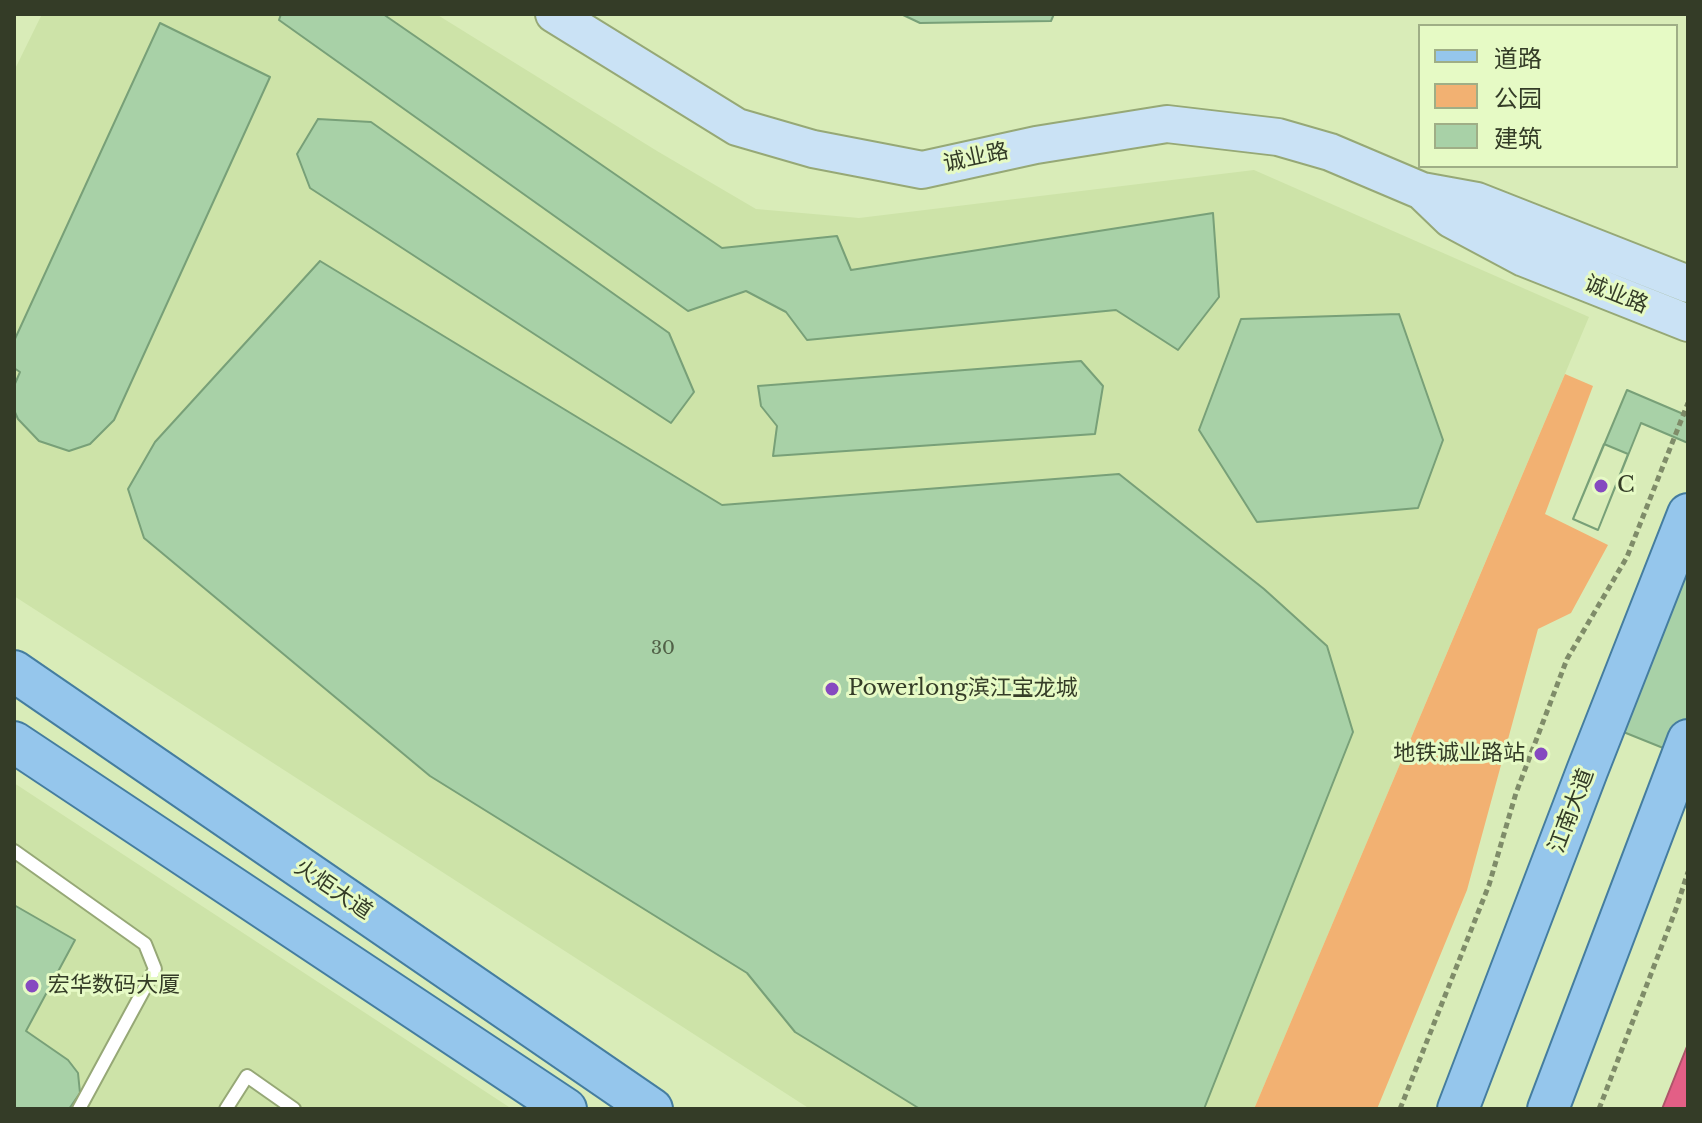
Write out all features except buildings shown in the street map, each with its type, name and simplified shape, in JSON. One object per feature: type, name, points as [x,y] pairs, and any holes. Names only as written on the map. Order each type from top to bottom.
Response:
[{"type":"main road","name":"江南大道","points":[[1458,1109],[1688,514]]},
{"type":"main road","name":"火炬大道","points":[[14,671],[652,1109]]},
{"type":"main road","points":[[1548,1109],[1688,740]]},
{"type":"main road","points":[[14,742],[566,1109]]},
{"type":"street","name":"诚业路","points":[[554,14],[737,127],[813,149],[922,170],[1036,145],[1167,124],[1278,137],[1330,152],[1422,191],[1477,201],[1688,284]]},
{"type":"street","name":"诚业路","points":[[1422,191],[1451,219],[1524,258],[1688,323]]},
{"type":"lane","points":[[14,851],[145,944],[155,969],[79,1109]]},
{"type":"lane","points":[[226,1109],[247,1076],[294,1109]]},
{"type":"path","points":[[1400,1109],[1489,885],[1516,793],[1567,659],[1627,557],[1688,403]]},
{"type":"path","points":[[1599,1109],[1688,872]]},
{"type":"shaded area","points":[[42,14],[436,14],[756,209],[859,218],[1254,170],[1589,317],[1254,1109],[810,1109],[14,596],[14,71]]},
{"type":"shaded area","points":[[14,783],[512,1109],[14,1109]]},
{"type":"shaded area","points":[[1688,1044],[1688,1109],[1662,1109]]},
{"type":"green space","points":[[1565,374],[1593,386],[1545,514],[1608,545],[1571,613],[1538,629],[1467,890],[1377,1109],[1254,1109]]},
{"type":"place","name":"C","points":[[1601,486]]},
{"type":"place","name":"Powerlong滨江宝龙城","points":[[832,689]]},
{"type":"place","name":"地铁诚业路站","points":[[1541,754]]},
{"type":"place","name":"宏华数码大厦","points":[[32,986]]}]
